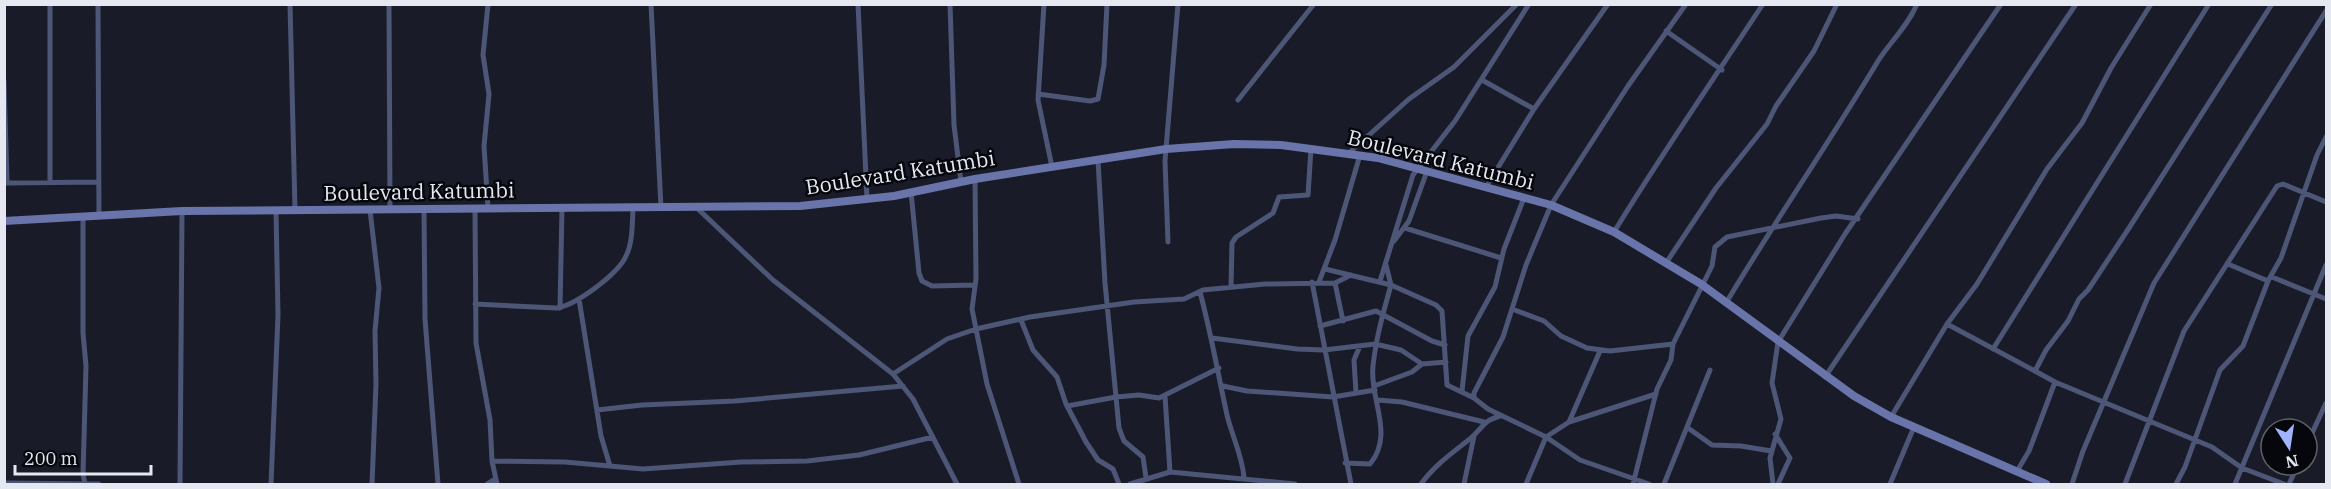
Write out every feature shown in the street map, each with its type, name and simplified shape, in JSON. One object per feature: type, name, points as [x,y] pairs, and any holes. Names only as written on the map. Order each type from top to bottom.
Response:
[{"type":"street","points":[[50,4],[50,182]]},
{"type":"street","points":[[98,4],[99,215]]},
{"type":"street","points":[[290,4],[295,210]]},
{"type":"street","points":[[389,4],[390,209]]},
{"type":"street","points":[[488,4],[483,55],[489,94],[484,146],[488,208]]},
{"type":"street","points":[[651,4],[661,208]]},
{"type":"street","points":[[858,4],[867,200]]},
{"type":"street","points":[[950,4],[954,125],[961,182]]},
{"type":"street","points":[[1044,4],[1038,94],[1052,167]]},
{"type":"street","points":[[1038,94],[1090,101],[1098,99],[1104,65],[1107,4]]},
{"type":"street","points":[[1168,242],[1165,210],[1166,149],[1178,4]]},
{"type":"street","points":[[1238,100],[1314,4]]},
{"type":"street","points":[[1349,153],[1409,99],[1454,67],[1517,4]]},
{"type":"street","points":[[1380,281],[1408,189],[1418,169],[1455,121],[1529,4]]},
{"type":"street","points":[[1486,187],[1534,109],[1608,4]]},
{"type":"street","points":[[1474,398],[1483,373],[1503,337],[1526,265],[1551,205],[1686,4]]},
{"type":"street","points":[[1614,232],[1653,168],[1722,70],[1763,4]]},
{"type":"street","points":[[1666,263],[1716,188],[1767,124],[1776,106],[1814,51],[1837,4]]},
{"type":"street","points":[[1726,303],[1769,230],[1917,4]]},
{"type":"street","points":[[1775,484],[1771,451],[1781,419],[1773,383],[1778,342],[1845,234],[1858,219],[2001,4]]},
{"type":"street","points":[[1825,377],[2076,4]]},
{"type":"street","points":[[1891,417],[1947,324],[1977,284],[2047,169],[2082,123],[2111,68],[2151,4]]},
{"type":"street","points":[[1993,349],[2209,4]]},
{"type":"street","points":[[2035,371],[2046,350],[2068,321],[2079,299],[2088,290],[2129,228],[2272,4]]},
{"type":"street","points":[[2072,484],[2103,403],[2154,283],[2326,11]]},
{"type":"street","points":[[1666,31],[1722,70]]},
{"type":"street","points":[[1482,80],[1534,109]]},
{"type":"street","points":[[4,81],[6,183],[99,182]]},
{"type":"street","points":[[2176,484],[2220,370],[2243,346],[2288,241],[2326,137]]},
{"type":"street","name":"Boulevard Katumbi","points":[[4,221],[182,211],[789,207],[867,200],[975,179],[1166,149],[1234,144],[1311,148],[1349,153],[1427,171],[1551,205],[1614,232],[1701,284],[1825,377],[1891,417],[2017,471],[2032,482],[2046,484]]},
{"type":"street","points":[[1231,287],[1231,251],[1236,237],[1273,213],[1279,197],[1308,195],[1311,148]]},
{"type":"street","points":[[1319,282],[1359,155]]},
{"type":"street","points":[[1098,160],[1104,274],[1120,434],[1124,441],[1143,457],[1146,478]]},
{"type":"street","points":[[1391,245],[1405,228],[1427,171]]},
{"type":"street","points":[[975,179],[975,285],[972,309],[987,384],[1019,484]]},
{"type":"street","points":[[2125,484],[2184,331],[2277,186],[2282,184],[2326,202]]},
{"type":"street","points":[[911,192],[918,267],[922,281],[932,286],[975,285]]},
{"type":"street","points":[[1462,392],[1468,336],[1495,287],[1501,258],[1524,198]]},
{"type":"street","points":[[560,308],[562,208]]},
{"type":"street","points":[[697,208],[773,280],[893,374],[913,399],[957,484]]},
{"type":"street","points":[[475,304],[560,308],[579,299],[626,257],[633,209]]},
{"type":"street","points":[[369,210],[379,288],[375,332],[376,384],[372,484]]},
{"type":"street","points":[[424,210],[424,296],[438,484]]},
{"type":"street","points":[[475,210],[476,343],[490,420],[492,461],[496,482],[487,484]]},
{"type":"street","points":[[180,484],[182,211]]},
{"type":"street","points":[[271,484],[278,315],[276,211]]},
{"type":"street","points":[[83,216],[83,333],[86,366],[83,474],[85,484]]},
{"type":"street","points":[[1633,482],[1656,394],[1669,369],[1673,344],[1712,266],[1713,251],[1721,240],[1836,216],[1858,219]]},
{"type":"street","points":[[1405,228],[1501,258]]},
{"type":"street","points":[[2228,264],[2326,299]]},
{"type":"street","points":[[1345,463],[1366,465],[1377,455],[1381,426],[1372,367],[1375,344],[1391,285],[1386,265]]},
{"type":"street","points":[[2235,484],[2326,265]]},
{"type":"street","points":[[1325,268],[1380,281],[1436,305],[1444,319],[1447,385],[1474,398],[1500,416],[1546,437],[1580,460],[1633,482],[1650,484]]},
{"type":"street","points":[[893,374],[939,342],[976,329],[1065,311],[1134,302],[1184,299],[1200,292],[1231,287],[1312,282],[1335,283],[1351,275]]},
{"type":"street","points":[[1312,282],[1345,463],[1351,484]]},
{"type":"street","points":[[1335,283],[1343,321]]},
{"type":"street","points":[[1200,292],[1219,368],[1227,416],[1241,456],[1244,477]]},
{"type":"street","points":[[579,299],[597,410],[610,466]]},
{"type":"street","points":[[1512,309],[1544,321],[1561,336],[1600,351],[1673,344]]},
{"type":"street","points":[[1320,327],[1373,310],[1432,341],[1445,345]]},
{"type":"street","points":[[1021,320],[1033,350],[1061,385],[1066,406],[1098,460],[1113,469],[1119,484]]},
{"type":"street","points":[[1947,324],[2055,382],[2220,452],[2242,468],[2284,484]]},
{"type":"street","points":[[1212,338],[1324,350],[1375,344],[1401,350],[1422,364]]},
{"type":"street","points":[[1356,393],[1354,360],[1360,346]]},
{"type":"street","points":[[1569,422],[1600,351]]},
{"type":"street","points":[[1222,386],[1246,391],[1333,397],[1375,388],[1412,372],[1422,364],[1446,362]]},
{"type":"street","points":[[1066,406],[1116,397],[1165,396],[1219,368]]},
{"type":"street","points":[[1664,484],[1710,370]]},
{"type":"street","points":[[2017,471],[2029,451],[2055,382]]},
{"type":"street","points":[[597,410],[903,386]]},
{"type":"street","points":[[1526,484],[1546,437],[1569,422],[1644,400],[1656,394]]},
{"type":"street","points":[[1165,396],[1170,472]]},
{"type":"street","points":[[1378,400],[1402,402],[1484,422]]},
{"type":"street","points":[[1644,400],[1654,402]]},
{"type":"street","points":[[2319,418],[2326,403]]},
{"type":"street","points":[[1421,484],[1449,453],[1474,435],[1484,422],[1500,416]]},
{"type":"street","points":[[1890,484],[1914,427]]},
{"type":"street","points":[[1688,428],[1712,445],[1741,446],[1771,451]]},
{"type":"street","points":[[1775,434],[1790,458],[1775,484]]},
{"type":"street","points":[[1464,484],[1474,435]]},
{"type":"street","points":[[492,461],[551,462],[643,469],[741,462],[814,461],[880,451],[933,436]]},
{"type":"street","points":[[1130,484],[1170,472],[1244,477],[1295,484]]},
{"type":"street","points":[[4,483],[99,484]]}]
